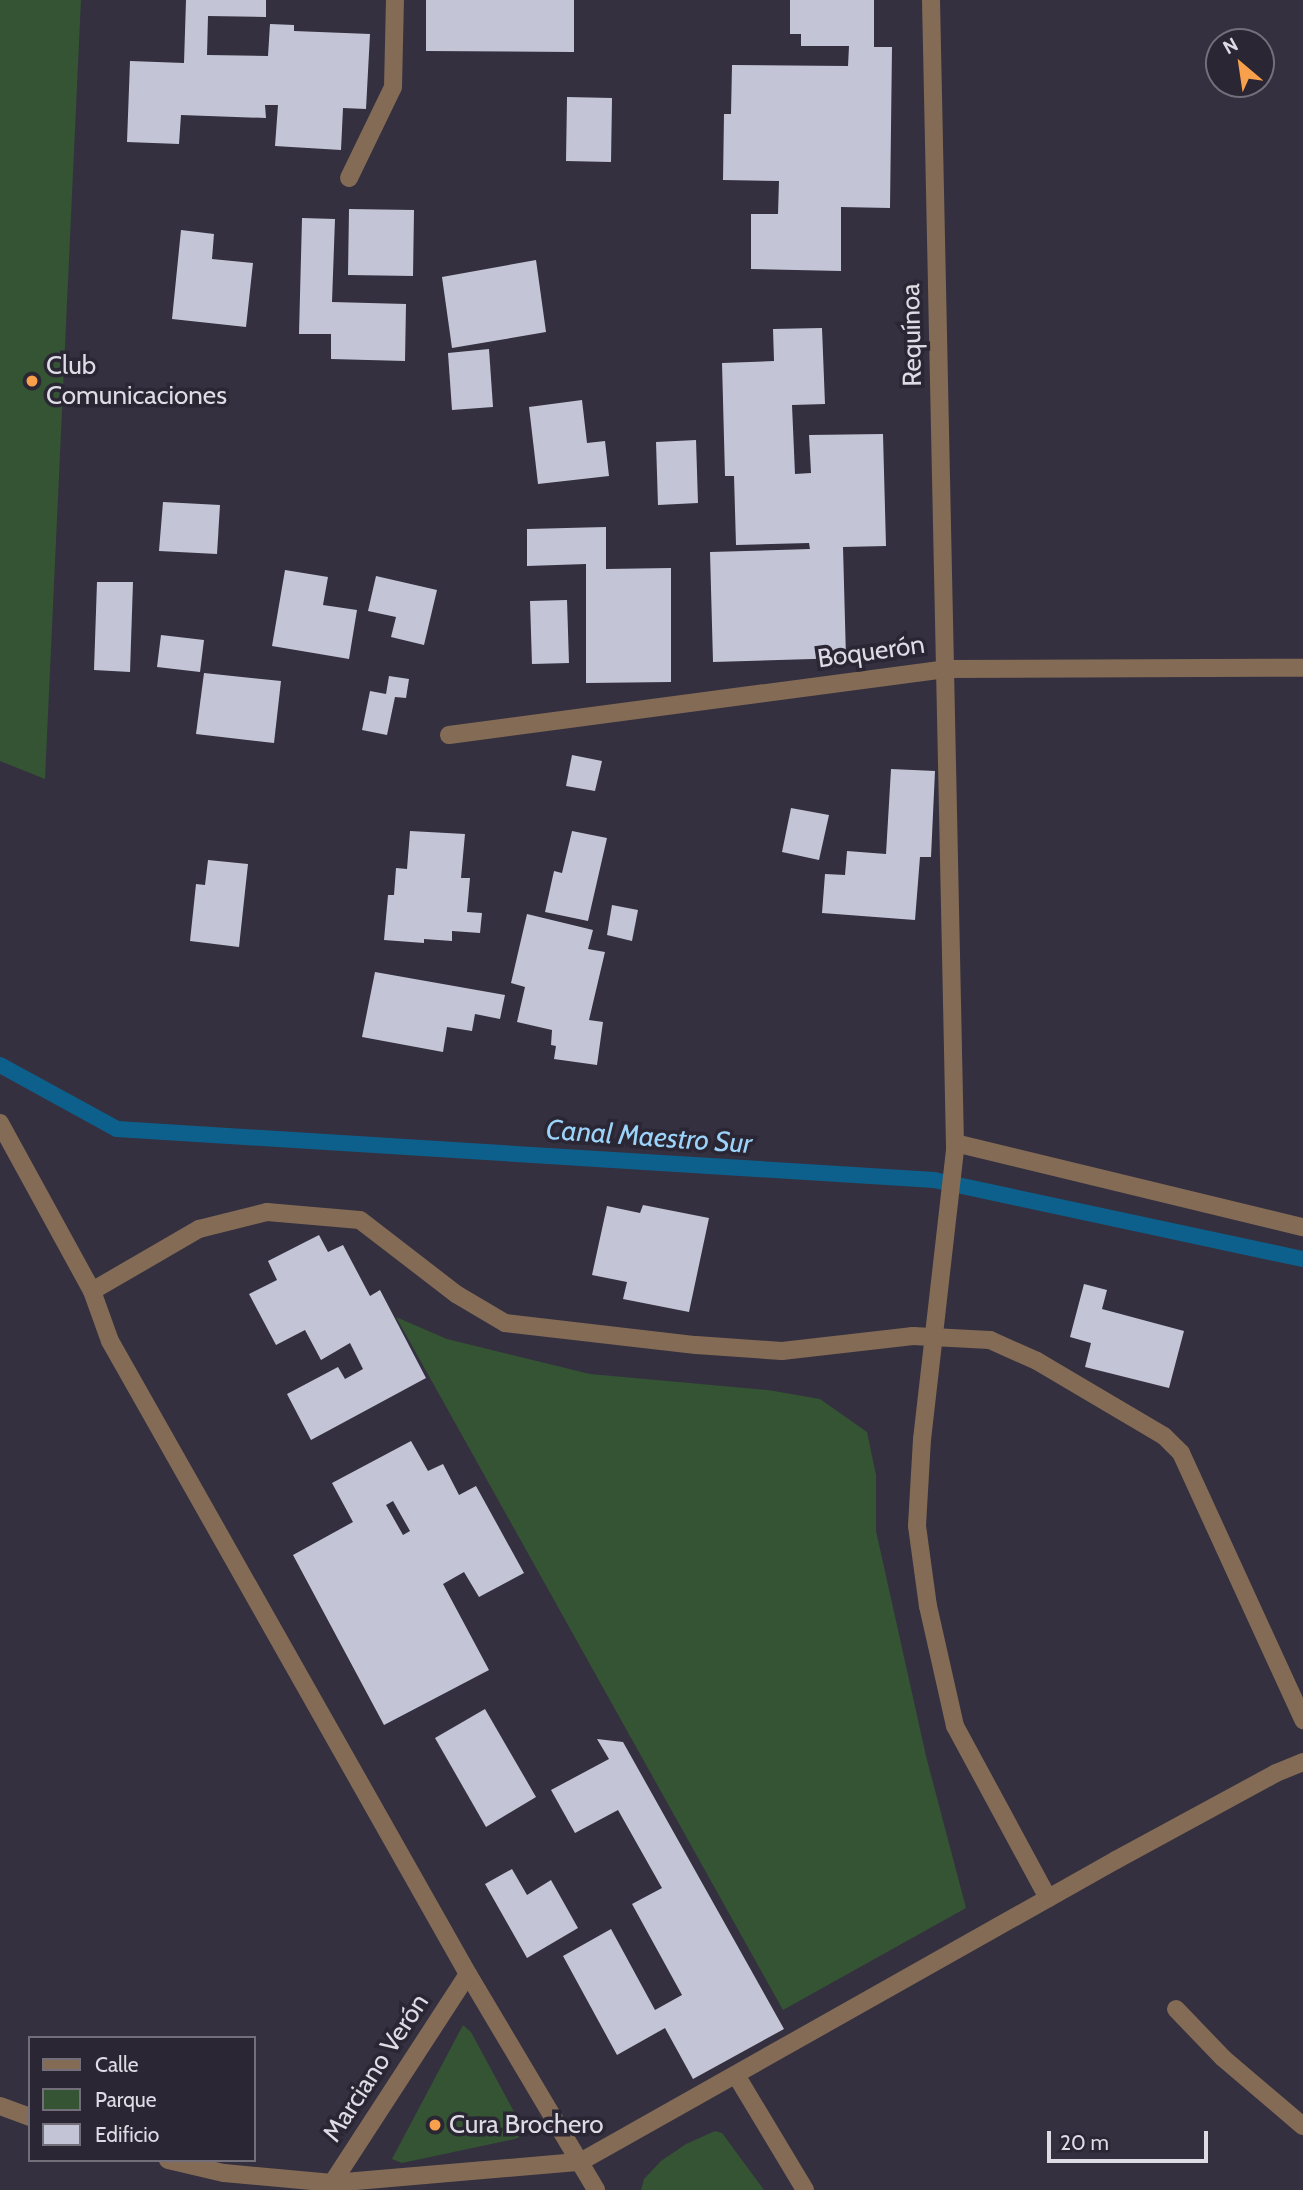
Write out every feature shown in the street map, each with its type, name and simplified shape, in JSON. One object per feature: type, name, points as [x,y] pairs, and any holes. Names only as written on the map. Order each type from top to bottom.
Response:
[{"type":"street","points":[[349,178],[393,87],[395,0]]},
{"type":"street","name":"Requínoa","points":[[931,0],[955,1147],[922,1439],[917,1526],[928,1606],[955,1726],[1048,1899]]},
{"type":"street","name":"Boquerón","points":[[449,735],[946,669],[1303,668]]},
{"type":"street","points":[[0,1123],[92,1291],[110,1340],[468,1975],[596,2190]]},
{"type":"street","points":[[955,1147],[1303,1227]]},
{"type":"street","points":[[92,1291],[199,1229],[267,1212],[360,1220],[456,1294],[506,1323],[696,1345],[782,1351],[913,1336],[990,1340],[1037,1361],[1164,1436],[1181,1453],[1303,1720]]},
{"type":"street","points":[[330,2186],[580,2162],[1116,1860],[1276,1773],[1303,1762]]},
{"type":"street","name":"Marciano Verón","points":[[330,2186],[468,1975]]},
{"type":"street","points":[[1177,2010],[1223,2058],[1303,2126]]},
{"type":"street","points":[[736,2075],[805,2190]]},
{"type":"street","points":[[0,2106],[28,2116]]},
{"type":"street","points":[[177,2162],[224,2173],[352,2190]]},
{"type":"green space","name":"Club Comunicaciones","points":[[0,0],[81,0],[45,779],[0,761]]},
{"type":"green space","points":[[396,1317],[447,1339],[590,1374],[768,1390],[820,1399],[867,1432],[876,1475],[876,1531],[926,1756],[966,1908],[783,2010]]},
{"type":"green space","points":[[463,2025],[471,2032],[526,2134],[515,2139],[402,2163],[392,2159]]},
{"type":"green space","points":[[715,2131],[722,2133],[764,2190],[641,2190],[644,2179],[661,2161],[686,2144]]},
{"type":"building","points":[[186,0],[266,0],[266,17],[208,16],[207,55],[268,56],[270,24],[294,25],[294,31],[370,34],[366,109],[343,108],[341,150],[275,146],[278,105],[265,105],[266,118],[181,115],[179,144],[127,142],[130,61],[184,63]]},
{"type":"building","points":[[426,0],[574,0],[574,52],[426,51]]},
{"type":"building","points":[[790,0],[874,0],[874,47],[892,47],[890,208],[841,207],[841,271],[751,269],[751,214],[778,214],[779,181],[723,180],[724,114],[731,114],[732,65],[848,66],[849,46],[801,46],[801,34],[790,34]]},
{"type":"building","points":[[567,97],[612,98],[611,162],[566,161]]},
{"type":"building","points":[[349,209],[414,210],[413,276],[348,275]]},
{"type":"building","points":[[302,218],[335,219],[332,302],[406,304],[405,361],[331,359],[331,334],[299,334]]},
{"type":"building","points":[[181,230],[214,234],[212,259],[253,263],[246,327],[172,319]]},
{"type":"building","points":[[536,260],[546,332],[452,348],[442,277]]},
{"type":"building","points":[[822,328],[825,404],[792,405],[795,474],[811,473],[809,435],[883,434],[886,546],[843,547],[846,658],[713,662],[710,552],[810,549],[809,543],[736,545],[734,476],[725,476],[722,363],[774,361],[773,329]]},
{"type":"building","points":[[489,349],[493,407],[452,410],[448,353]]},
{"type":"building","points":[[582,400],[587,443],[605,441],[609,476],[538,484],[529,407]]},
{"type":"building","points":[[696,440],[698,503],[658,505],[656,442]]},
{"type":"building","points":[[163,502],[220,505],[217,554],[159,551]]},
{"type":"building","points":[[606,527],[606,569],[671,568],[671,682],[586,683],[586,564],[527,566],[527,529]]},
{"type":"building","points":[[285,570],[328,577],[323,605],[357,610],[349,659],[272,646]]},
{"type":"building","points":[[376,576],[437,590],[424,645],[391,637],[396,617],[368,611]]},
{"type":"building","points":[[97,582],[133,582],[130,672],[94,670]]},
{"type":"building","points":[[567,600],[569,663],[532,664],[530,601]]},
{"type":"building","points":[[161,635],[204,640],[200,672],[157,667]]},
{"type":"building","points":[[204,673],[281,681],[274,743],[196,734]]},
{"type":"building","points":[[389,676],[409,679],[406,698],[395,697],[387,735],[362,730],[370,691],[386,694]]},
{"type":"building","points":[[572,755],[602,761],[595,791],[566,786]]},
{"type":"building","points":[[891,769],[935,771],[931,857],[920,857],[915,920],[822,913],[825,874],[845,875],[847,851],[886,854]]},
{"type":"building","points":[[791,808],[829,815],[819,860],[782,852]]},
{"type":"building","points":[[410,831],[465,834],[461,878],[470,878],[467,912],[482,913],[480,933],[452,931],[452,941],[424,939],[424,943],[384,940],[388,895],[394,895],[396,868],[407,869]]},
{"type":"building","points":[[572,831],[607,838],[588,921],[545,912],[554,871],[562,873]]},
{"type":"building","points":[[208,860],[248,864],[239,947],[190,941],[196,884],[205,885]]},
{"type":"building","points":[[612,905],[638,910],[632,941],[607,935]]},
{"type":"building","points":[[527,914],[593,930],[588,949],[605,952],[589,1020],[603,1022],[597,1065],[554,1059],[556,1046],[551,1045],[552,1030],[517,1022],[525,987],[511,983]]},
{"type":"building","points":[[375,972],[505,995],[500,1019],[475,1014],[472,1031],[447,1027],[443,1052],[362,1037]]},
{"type":"building","points":[[643,1205],[709,1218],[689,1312],[623,1299],[627,1282],[592,1275],[607,1206],[640,1213]]},
{"type":"building","points":[[319,1235],[328,1252],[343,1245],[370,1296],[380,1290],[426,1378],[311,1440],[287,1394],[338,1367],[345,1379],[363,1369],[350,1343],[321,1360],[305,1330],[276,1345],[249,1294],[277,1280],[268,1261]]},
{"type":"building","points":[[1084,1284],[1107,1290],[1102,1309],[1184,1331],[1169,1388],[1085,1367],[1091,1343],[1070,1337]]},
{"type":"building","points":[[411,1441],[428,1471],[443,1464],[459,1495],[476,1486],[524,1573],[479,1597],[464,1572],[443,1584],[489,1670],[384,1725],[293,1555],[353,1522],[332,1483]],"holes":[[[393,1501],[410,1531],[403,1535],[386,1505]]]},
{"type":"building","points":[[485,1709],[536,1797],[486,1827],[435,1738]]},
{"type":"building","points":[[597,1739],[623,1742],[784,2029],[693,2079],[665,2028],[617,2055],[563,1956],[611,1929],[655,2010],[682,1995],[632,1904],[662,1888],[618,1810],[575,1833],[551,1790],[609,1759]]},
{"type":"building","points":[[512,1869],[527,1895],[551,1880],[578,1928],[527,1958],[485,1884]]},
{"type":"waterway","name":"Canal Maestro Sur","points":[[0,1065],[117,1129],[934,1180],[1303,1259]]},
{"type":"place","name":"Club Comunicaciones","points":[[32,381]]},
{"type":"place","name":"Cura Brochero","points":[[435,2125]]}]
